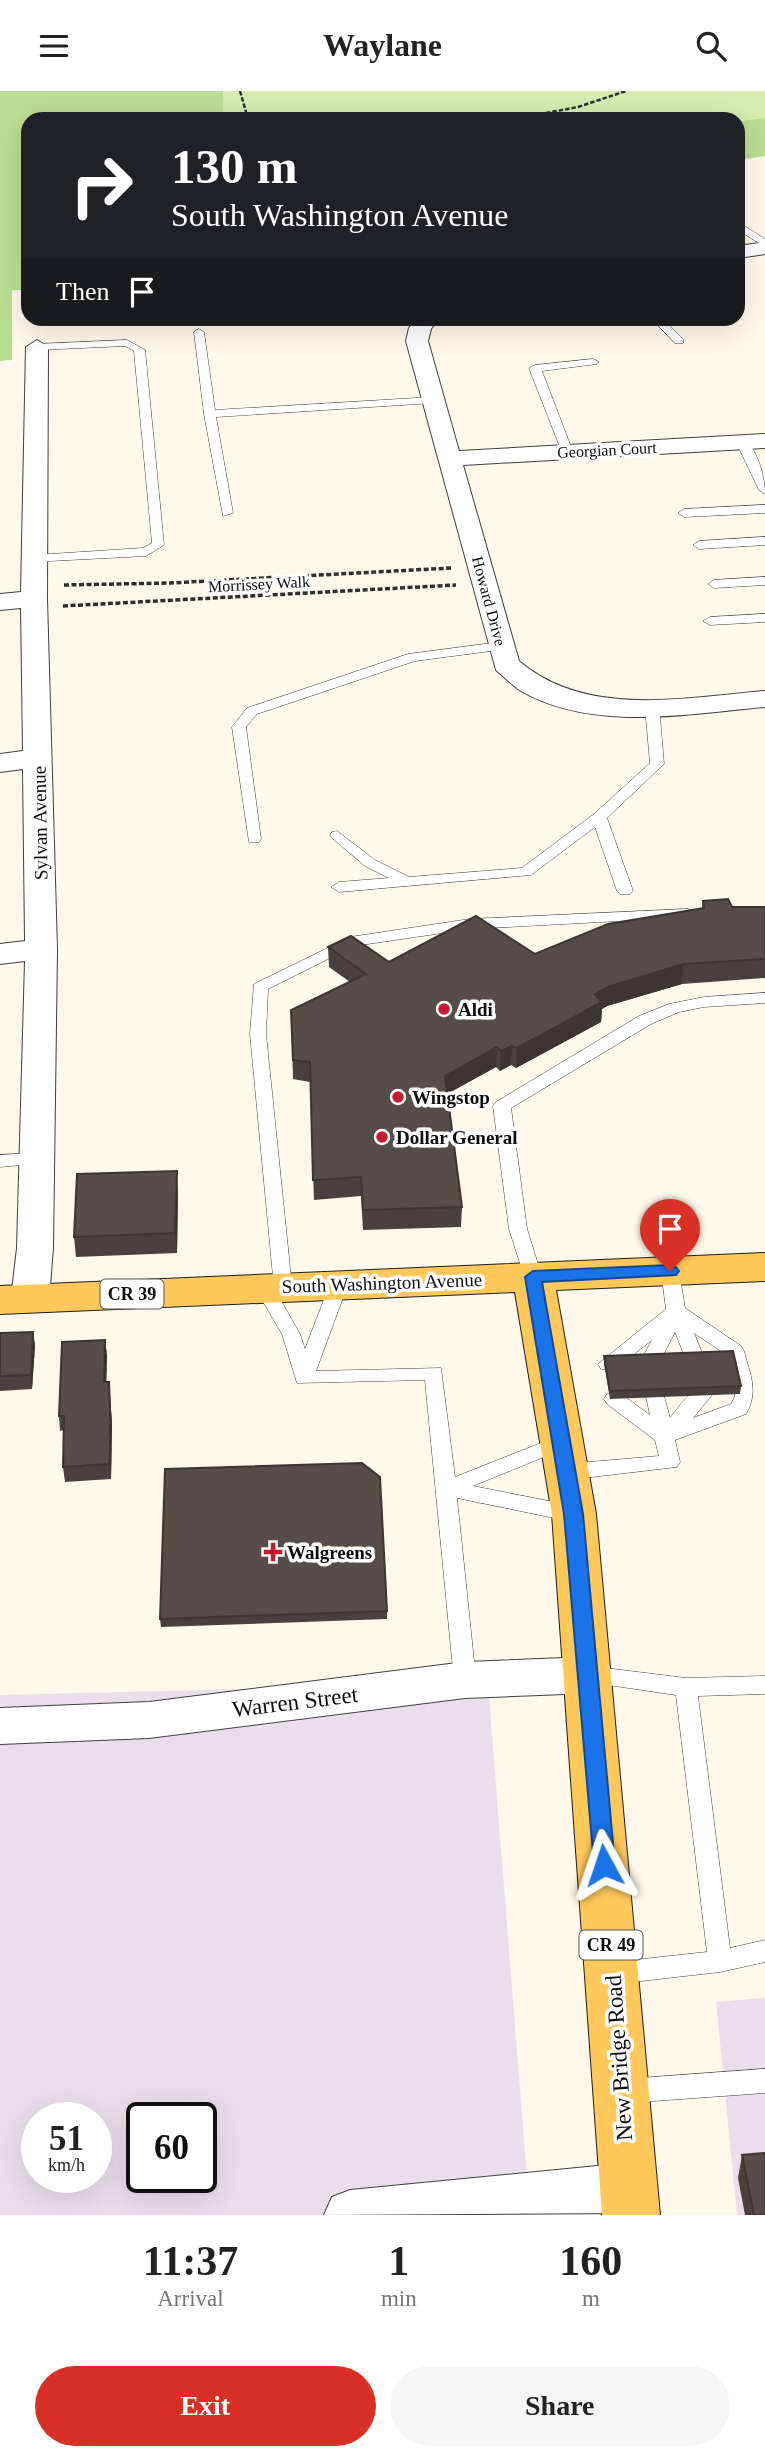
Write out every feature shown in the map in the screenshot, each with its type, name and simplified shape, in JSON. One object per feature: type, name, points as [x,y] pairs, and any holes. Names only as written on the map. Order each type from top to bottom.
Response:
[{"type":"main road","name":"South Washington Avenue","points":[[15,1300],[765,1267]]},
{"type":"main road","name":"New Bridge Road","points":[[533,1277],[567,1476],[589,1675],[629,2202]]},
{"type":"street","points":[[745,250],[765,246]]},
{"type":"street","name":"Howard Drive","points":[[424,326],[417,341],[506,664],[537,691],[571,702],[652,706],[765,699]]},
{"type":"street","name":"Sylvan Avenue","points":[[15,1300],[35,1248],[41,949],[34,588],[37,347]]},
{"type":"street","name":"Georgian Court","points":[[449,459],[754,441]]},
{"type":"street","points":[[0,602],[34,588]]},
{"type":"street","points":[[0,762],[39,758]]},
{"type":"street","points":[[0,954],[41,949]]},
{"type":"street","name":"Warren Street","points":[[0,1726],[149,1720],[465,1681],[589,1675]]},
{"type":"street","points":[[350,2215],[629,2202]]},
{"type":"lane","points":[[745,230],[765,246]]},
{"type":"lane","points":[[664,326],[679,341]]},
{"type":"lane","points":[[199,332],[210,414],[228,513]]},
{"type":"lane","points":[[34,588],[146,552],[158,545],[139,350],[127,343],[37,347]]},
{"type":"lane","points":[[567,452],[535,369],[593,362]]},
{"type":"lane","points":[[210,414],[433,400]]},
{"type":"lane","points":[[754,441],[765,490]]},
{"type":"lane","points":[[684,513],[765,509]]},
{"type":"lane","points":[[699,545],[765,541]]},
{"type":"lane","points":[[714,584],[765,581]]},
{"type":"lane","points":[[710,621],[765,618]]},
{"type":"lane","points":[[254,839],[239,727],[252,711],[413,657],[502,646]]},
{"type":"lane","points":[[339,887],[526,872],[599,817],[657,765],[652,706]]},
{"type":"lane","points":[[599,817],[625,891]]},
{"type":"lane","points":[[337,835],[370,863],[407,882]]},
{"type":"lane","points":[[304,1378],[273,1288],[258,1034],[260,987],[350,941],[470,924],[711,912]]},
{"type":"lane","points":[[533,1277],[519,1229],[502,1106],[645,1020],[675,1008],[704,1002],[765,998]]},
{"type":"lane","points":[[0,1161],[37,1159]]},
{"type":"lane","points":[[670,1271],[676,1311],[695,1360]]},
{"type":"lane","points":[[304,1378],[339,1284]]},
{"type":"lane","points":[[650,1362],[676,1311]]},
{"type":"lane","points":[[608,1364],[676,1311]]},
{"type":"lane","points":[[664,1436],[739,1409],[745,1396],[734,1351],[676,1311]]},
{"type":"lane","points":[[304,1378],[435,1373],[465,1681]]},
{"type":"lane","points":[[664,1436],[702,1395]]},
{"type":"lane","points":[[447,1488],[670,1462],[656,1397]]},
{"type":"lane","points":[[614,1399],[664,1436]]},
{"type":"lane","points":[[447,1488],[567,1476]]},
{"type":"lane","points":[[589,1675],[686,1687],[765,1685]]},
{"type":"lane","points":[[686,1687],[720,1961]]},
{"type":"lane","points":[[613,1973],[720,1961],[765,1951]]},
{"type":"lane","points":[[622,2091],[765,2081]]},
{"type":"path","points":[[240,91],[246,112]]},
{"type":"path","points":[[551,112],[578,107],[626,91]]},
{"type":"path","points":[[34,588],[482,575]]},
{"type":"path","name":"Morrissey Walk","points":[[34,588],[482,575]]},
{"type":"shaded area","points":[[488,1683],[530,2215],[0,2215],[0,1695]]},
{"type":"shaded area","points":[[765,1998],[765,2215],[737,2215],[716,2002]]},
{"type":"green space","points":[[0,91],[223,91],[223,112],[21,112],[21,290],[12,290],[12,360],[0,361]]},
{"type":"green space","points":[[223,91],[765,91],[765,118],[745,120],[745,112],[223,112]]},
{"type":"green space","points":[[765,118],[765,156],[745,159],[745,120]]},
{"type":"building","points":[[728,899],[732,907],[765,907],[765,959],[683,964],[608,987],[595,994],[602,1002],[517,1048],[512,1046],[501,1051],[497,1047],[445,1076],[462,1207],[363,1210],[361,1177],[313,1180],[310,1062],[293,1060],[291,1010],[366,974],[328,947],[351,936],[389,962],[476,916],[535,954],[608,924],[704,908],[703,901]]},
{"type":"building","points":[[177,1171],[175,1233],[74,1237],[77,1174]]},
{"type":"building","points":[[33,1332],[31,1375],[0,1376],[0,1333]]},
{"type":"building","points":[[105,1340],[104,1382],[109,1382],[110,1464],[63,1467],[64,1416],[59,1416],[62,1342]]},
{"type":"building","points":[[733,1351],[741,1386],[610,1391],[604,1356]]},
{"type":"building","name":"Walgreens","points":[[362,1463],[380,1477],[387,1611],[160,1619],[165,1469]]},
{"type":"building","points":[[765,2153],[765,2215],[754,2215],[742,2155]]},
{"type":"place","name":"Aldi","points":[[444,1009]]},
{"type":"place","name":"Wingstop","points":[[398,1097]]},
{"type":"place","name":"Dollar General","points":[[382,1137]]},
{"type":"place","name":"Walgreens","points":[[273,1552]]},
{"type":"route","points":[[604,1865],[574,1514],[533,1277],[670,1271]]}]
